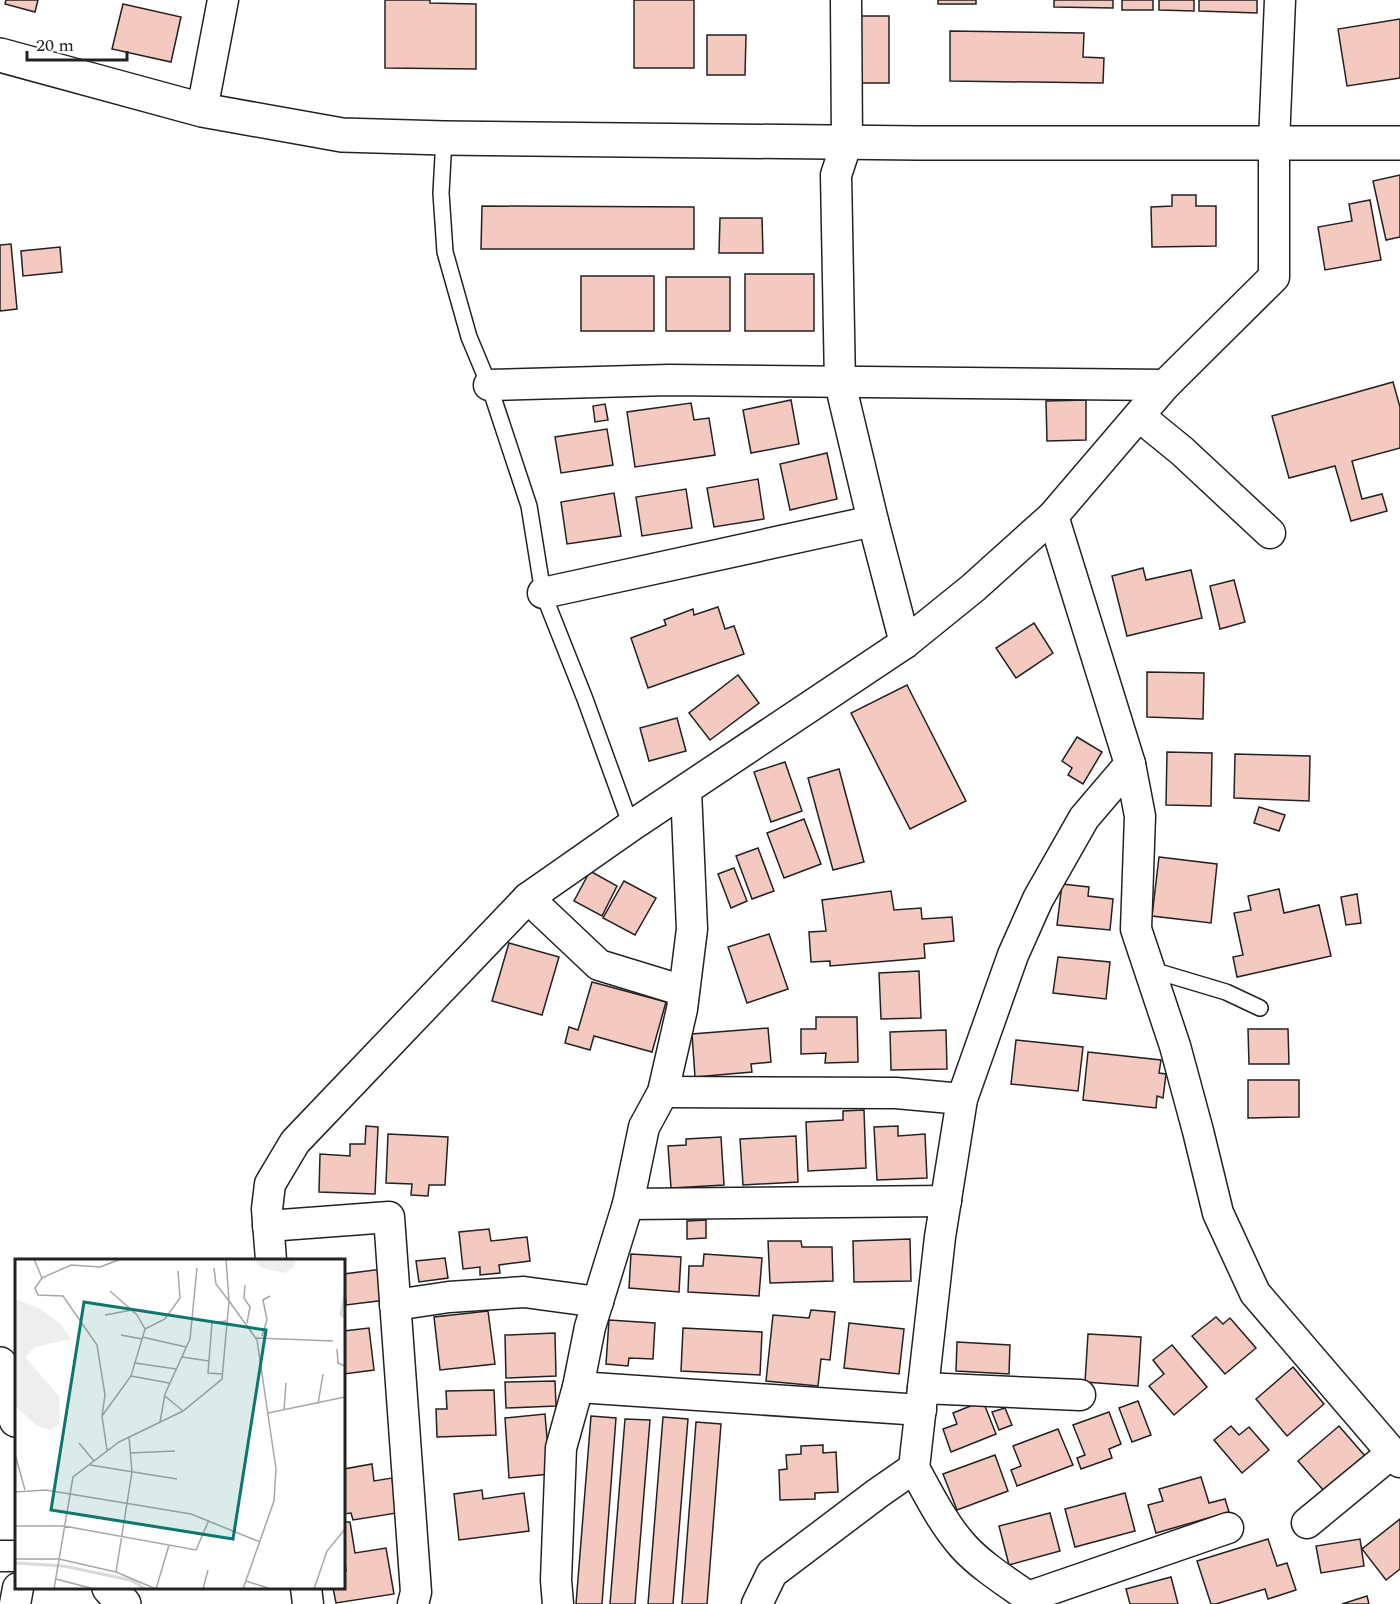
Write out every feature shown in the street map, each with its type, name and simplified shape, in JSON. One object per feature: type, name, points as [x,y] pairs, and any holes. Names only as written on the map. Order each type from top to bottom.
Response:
[{"type":"street","points":[[202,110],[223,0]]},
{"type":"street","points":[[846,0],[847,142],[836,175],[840,382],[905,643]]},
{"type":"street","points":[[271,1259],[267,1209],[270,1184],[295,1142],[528,898],[631,826],[905,643],[973,588],[1053,516],[1165,385],[1274,277],[1274,142],[1280,0]]},
{"type":"street","points":[[0,56],[202,110],[342,135],[918,143],[1400,143]]},
{"type":"street","points":[[489,385],[669,380],[1165,385]]},
{"type":"street","points":[[1139,416],[1182,451],[1270,533]]},
{"type":"street","points":[[1053,516],[1130,764],[1140,816],[1136,930],[1175,1046],[1218,1213],[1255,1293],[1396,1457],[1307,1523]]},
{"type":"street","points":[[543,593],[873,521]]},
{"type":"street","points":[[1130,764],[1084,818],[1038,899],[1013,955],[962,1099],[940,1237],[914,1468],[947,1526],[965,1548],[1033,1600],[1228,1528]]},
{"type":"street","points":[[558,1604],[556,1580],[561,1448],[578,1387],[590,1327],[628,1204],[644,1127],[663,1092],[682,1009],[692,929],[686,790]]},
{"type":"street","points":[[528,898],[598,965],[684,992]]},
{"type":"street","points":[[663,1092],[896,1093],[962,1099]]},
{"type":"street","points":[[628,1204],[946,1201]]},
{"type":"street","points":[[268,1226],[389,1217],[416,1592],[413,1604]]},
{"type":"street","points":[[395,1305],[449,1297],[524,1292],[598,1302]]},
{"type":"street","points":[[0,1364],[15,1416]]},
{"type":"street","points":[[578,1387],[922,1399],[1080,1395]]},
{"type":"street","points":[[757,1604],[772,1572],[914,1468]]},
{"type":"street","points":[[15,1604],[18,1589]]},
{"type":"street","points":[[111,1589],[124,1604]]},
{"type":"street","points":[[306,1589],[308,1604]]},
{"type":"lane","points":[[444,138],[441,193],[445,252],[469,337],[489,385],[529,506],[543,593],[585,699],[631,826]]},
{"type":"lane","points":[[1149,969],[1226,992],[1260,1008]]},
{"type":"building","points":[[6,0],[38,0],[35,12],[5,4]]},
{"type":"building","points":[[385,0],[430,0],[430,3],[476,4],[476,69],[385,68]]},
{"type":"building","points":[[634,0],[694,0],[694,68],[634,68]]},
{"type":"building","points":[[938,0],[976,0],[976,4],[938,4]]},
{"type":"building","points":[[1054,0],[1113,0],[1113,8],[1054,7]]},
{"type":"building","points":[[1122,0],[1153,0],[1153,10],[1122,10]]},
{"type":"building","points":[[1159,0],[1194,0],[1194,11],[1159,10]]},
{"type":"building","points":[[1199,0],[1257,0],[1257,13],[1199,11]]},
{"type":"building","points":[[123,4],[181,17],[171,62],[112,49]]},
{"type":"building","points":[[861,16],[889,16],[889,83],[861,83]]},
{"type":"building","points":[[1400,19],[1400,78],[1347,86],[1338,29]]},
{"type":"building","points":[[950,31],[1084,33],[1083,57],[1104,58],[1103,83],[950,81]]},
{"type":"building","points":[[707,35],[746,35],[745,75],[707,75]]},
{"type":"building","points":[[1400,175],[1400,237],[1386,240],[1373,181]]},
{"type":"building","points":[[1172,195],[1196,195],[1196,206],[1216,206],[1216,246],[1152,247],[1151,207],[1172,206]]},
{"type":"building","points":[[1370,200],[1381,260],[1325,270],[1318,227],[1352,221],[1349,204]]},
{"type":"building","points":[[482,206],[694,207],[694,249],[481,249]]},
{"type":"building","points":[[720,218],[762,218],[763,253],[719,253]]},
{"type":"building","points":[[11,244],[17,309],[0,311],[0,245]]},
{"type":"building","points":[[60,247],[62,272],[23,276],[21,251]]},
{"type":"building","points":[[745,274],[814,274],[814,331],[745,331]]},
{"type":"building","points":[[581,276],[654,276],[654,331],[581,331]]},
{"type":"building","points":[[666,277],[730,277],[730,331],[666,331]]},
{"type":"building","points":[[1393,382],[1400,407],[1400,448],[1352,461],[1362,499],[1382,494],[1387,511],[1351,521],[1335,466],[1289,478],[1272,416]]},
{"type":"building","points":[[791,400],[799,444],[751,453],[743,410]]},
{"type":"building","points":[[1086,400],[1086,440],[1047,441],[1046,401]]},
{"type":"building","points":[[691,403],[694,420],[709,418],[715,455],[635,467],[627,412]]},
{"type":"building","points":[[605,404],[608,420],[595,422],[593,406]]},
{"type":"building","points":[[607,429],[613,465],[561,473],[555,437]]},
{"type":"building","points":[[827,453],[837,499],[790,510],[780,464]]},
{"type":"building","points":[[758,479],[764,519],[714,527],[707,488]]},
{"type":"building","points":[[686,489],[692,528],[642,536],[636,497]]},
{"type":"building","points":[[614,493],[621,536],[567,544],[561,502]]},
{"type":"building","points":[[1143,568],[1146,580],[1191,570],[1202,618],[1127,636],[1112,576]]},
{"type":"building","points":[[1234,580],[1245,622],[1220,629],[1210,586]]},
{"type":"building","points":[[718,607],[725,629],[734,626],[744,654],[648,688],[631,638],[666,625],[664,620],[693,609],[694,615]]},
{"type":"building","points":[[1034,623],[1053,653],[1016,678],[996,648]]},
{"type":"building","points":[[1147,672],[1204,673],[1203,719],[1147,717]]},
{"type":"building","points":[[738,675],[759,703],[710,740],[689,713]]},
{"type":"building","points":[[907,685],[966,801],[910,829],[851,713]]},
{"type":"building","points":[[677,718],[686,751],[649,761],[640,728]]},
{"type":"building","points":[[1077,737],[1102,752],[1083,784],[1068,775],[1072,768],[1062,761]]},
{"type":"building","points":[[1167,752],[1212,753],[1211,806],[1166,805]]},
{"type":"building","points":[[1235,754],[1310,756],[1309,801],[1234,798]]},
{"type":"building","points":[[785,762],[802,811],[771,822],[754,772]]},
{"type":"building","points":[[839,769],[864,862],[833,870],[808,778]]},
{"type":"building","points":[[1259,807],[1285,815],[1279,831],[1254,823]]},
{"type":"building","points":[[804,819],[821,864],[784,878],[767,833]]},
{"type":"building","points":[[758,848],[774,891],[752,899],[736,856]]},
{"type":"building","points":[[1159,857],[1217,864],[1211,923],[1152,916]]},
{"type":"building","points":[[734,868],[747,901],[731,908],[718,874]]},
{"type":"building","points":[[590,871],[617,886],[602,916],[574,901]]},
{"type":"building","points":[[624,881],[656,898],[635,935],[603,918]]},
{"type":"building","points":[[1062,884],[1089,887],[1088,896],[1113,899],[1110,930],[1057,925]]},
{"type":"building","points":[[1279,889],[1284,913],[1319,905],[1331,956],[1237,977],[1233,957],[1243,955],[1234,913],[1251,910],[1248,896]]},
{"type":"building","points":[[891,891],[894,910],[921,908],[922,919],[952,917],[954,941],[924,944],[925,958],[830,966],[830,961],[811,962],[809,932],[826,931],[822,900]]},
{"type":"building","points":[[1357,894],[1361,923],[1346,925],[1341,897]]},
{"type":"building","points":[[769,934],[788,989],[747,1003],[728,947]]},
{"type":"building","points":[[509,943],[559,957],[542,1015],[492,1001]]},
{"type":"building","points":[[1058,957],[1110,962],[1106,999],[1053,993]]},
{"type":"building","points":[[919,971],[921,1018],[881,1019],[879,973]]},
{"type":"building","points":[[592,982],[666,1002],[652,1052],[594,1036],[590,1050],[565,1043],[569,1027],[578,1030]]},
{"type":"building","points":[[816,1017],[857,1017],[858,1062],[825,1063],[826,1053],[801,1054],[801,1029],[816,1029]]},
{"type":"building","points":[[768,1028],[771,1062],[751,1064],[752,1072],[695,1077],[692,1034]]},
{"type":"building","points":[[1248,1029],[1288,1029],[1289,1064],[1249,1064]]},
{"type":"building","points":[[946,1030],[947,1069],[891,1070],[890,1032]]},
{"type":"building","points":[[1016,1040],[1083,1047],[1078,1091],[1011,1084]]},
{"type":"building","points":[[1088,1052],[1161,1060],[1159,1073],[1166,1074],[1163,1098],[1157,1096],[1156,1108],[1083,1100]]},
{"type":"building","points":[[1248,1080],[1299,1080],[1299,1117],[1248,1118]]},
{"type":"building","points":[[864,1110],[866,1168],[808,1171],[806,1122],[843,1120],[843,1111]]},
{"type":"building","points":[[366,1126],[378,1127],[375,1194],[319,1192],[320,1154],[350,1156],[350,1144],[365,1144]]},
{"type":"building","points":[[898,1126],[898,1136],[925,1134],[927,1178],[877,1180],[874,1127]]},
{"type":"building","points":[[388,1134],[448,1137],[445,1185],[429,1185],[428,1196],[411,1195],[412,1184],[386,1183]]},
{"type":"building","points":[[796,1136],[798,1182],[743,1185],[740,1139]]},
{"type":"building","points":[[721,1137],[724,1185],[671,1188],[668,1146],[686,1145],[686,1139]]},
{"type":"building","points":[[706,1220],[706,1238],[687,1239],[687,1221]]},
{"type":"building","points":[[489,1229],[491,1241],[527,1237],[530,1261],[499,1265],[500,1273],[480,1275],[480,1267],[463,1269],[459,1232]]},
{"type":"building","points":[[910,1239],[911,1281],[854,1282],[853,1241]]},
{"type":"building","points":[[768,1241],[801,1241],[802,1247],[832,1247],[833,1281],[770,1283]]},
{"type":"building","points":[[631,1254],[681,1257],[679,1292],[629,1288]]},
{"type":"building","points":[[704,1254],[762,1258],[759,1296],[688,1292],[689,1266],[703,1266]]},
{"type":"building","points":[[445,1258],[448,1278],[419,1282],[416,1261]]},
{"type":"building","points":[[382,1269],[386,1300],[346,1305],[345,1274]]},
{"type":"building","points":[[811,1310],[835,1312],[830,1360],[821,1359],[818,1386],[766,1381],[773,1315],[809,1318]]},
{"type":"building","points":[[488,1311],[495,1364],[440,1370],[434,1317]]},
{"type":"building","points":[[1216,1317],[1223,1324],[1230,1318],[1256,1348],[1225,1374],[1192,1336]]},
{"type":"building","points":[[609,1320],[655,1323],[653,1359],[629,1358],[628,1366],[606,1364]]},
{"type":"building","points":[[849,1323],[904,1329],[899,1374],[844,1368]]},
{"type":"building","points":[[369,1328],[374,1370],[345,1374],[345,1331]]},
{"type":"building","points":[[683,1328],[762,1332],[760,1375],[681,1371]]},
{"type":"building","points":[[555,1333],[556,1376],[506,1378],[505,1335]]},
{"type":"building","points":[[1088,1334],[1141,1337],[1138,1386],[1085,1382]]},
{"type":"building","points":[[957,1342],[1010,1345],[1009,1374],[956,1371]]},
{"type":"building","points":[[1172,1345],[1207,1387],[1174,1415],[1149,1386],[1164,1374],[1153,1360]]},
{"type":"building","points":[[1293,1367],[1324,1404],[1287,1436],[1256,1399]]},
{"type":"building","points":[[555,1381],[556,1406],[506,1408],[505,1382]]},
{"type":"building","points":[[494,1390],[496,1435],[437,1437],[436,1409],[447,1409],[446,1391]]},
{"type":"building","points":[[983,1401],[996,1434],[951,1452],[943,1429],[957,1424],[953,1413]]},
{"type":"building","points":[[1138,1401],[1151,1435],[1132,1442],[1119,1408]]},
{"type":"building","points":[[1005,1408],[1012,1425],[999,1430],[992,1412]]},
{"type":"building","points":[[1109,1412],[1121,1444],[1109,1449],[1112,1458],[1081,1469],[1077,1458],[1085,1455],[1073,1425]]},
{"type":"building","points":[[545,1414],[550,1474],[509,1478],[505,1418]]},
{"type":"building","points":[[591,1416],[616,1418],[602,1604],[576,1604]]},
{"type":"building","points":[[663,1417],[688,1419],[673,1604],[648,1604]]},
{"type":"building","points":[[625,1419],[650,1420],[635,1604],[610,1604]]},
{"type":"building","points":[[696,1422],[721,1424],[707,1604],[682,1604]]},
{"type":"building","points":[[1231,1426],[1239,1435],[1249,1427],[1269,1450],[1242,1473],[1214,1440]]},
{"type":"building","points":[[1339,1426],[1365,1456],[1324,1491],[1298,1461]]},
{"type":"building","points":[[1058,1429],[1073,1465],[1017,1486],[1011,1470],[1021,1466],[1013,1446]]},
{"type":"building","points":[[823,1445],[823,1453],[836,1452],[838,1492],[815,1493],[815,1499],[780,1500],[779,1470],[787,1469],[786,1455],[801,1454],[801,1446]]},
{"type":"building","points":[[995,1455],[1008,1491],[957,1510],[943,1474]]},
{"type":"building","points":[[372,1464],[374,1481],[392,1478],[397,1513],[353,1520],[351,1513],[345,1514],[345,1469]]},
{"type":"building","points":[[1201,1477],[1209,1503],[1225,1499],[1229,1512],[1156,1533],[1148,1505],[1163,1501],[1159,1489]]},
{"type":"building","points":[[482,1490],[483,1499],[524,1493],[529,1531],[459,1540],[454,1494]]},
{"type":"building","points":[[1125,1493],[1135,1531],[1075,1547],[1065,1509]]},
{"type":"building","points":[[1050,1513],[1060,1551],[1009,1565],[999,1526]]},
{"type":"building","points":[[1400,1519],[1400,1569],[1386,1580],[1362,1549]]},
{"type":"building","points":[[345,1522],[350,1522],[355,1553],[386,1548],[394,1594],[336,1603],[333,1589],[345,1589]]},
{"type":"building","points":[[1268,1539],[1277,1566],[1287,1563],[1296,1590],[1268,1599],[1265,1589],[1211,1604],[1197,1561]]},
{"type":"building","points":[[1360,1539],[1364,1566],[1321,1573],[1316,1546]]},
{"type":"building","points":[[1171,1577],[1178,1604],[1130,1604],[1126,1589]]},
{"type":"building","points":[[1367,1596],[1369,1604],[1342,1604]]}]
